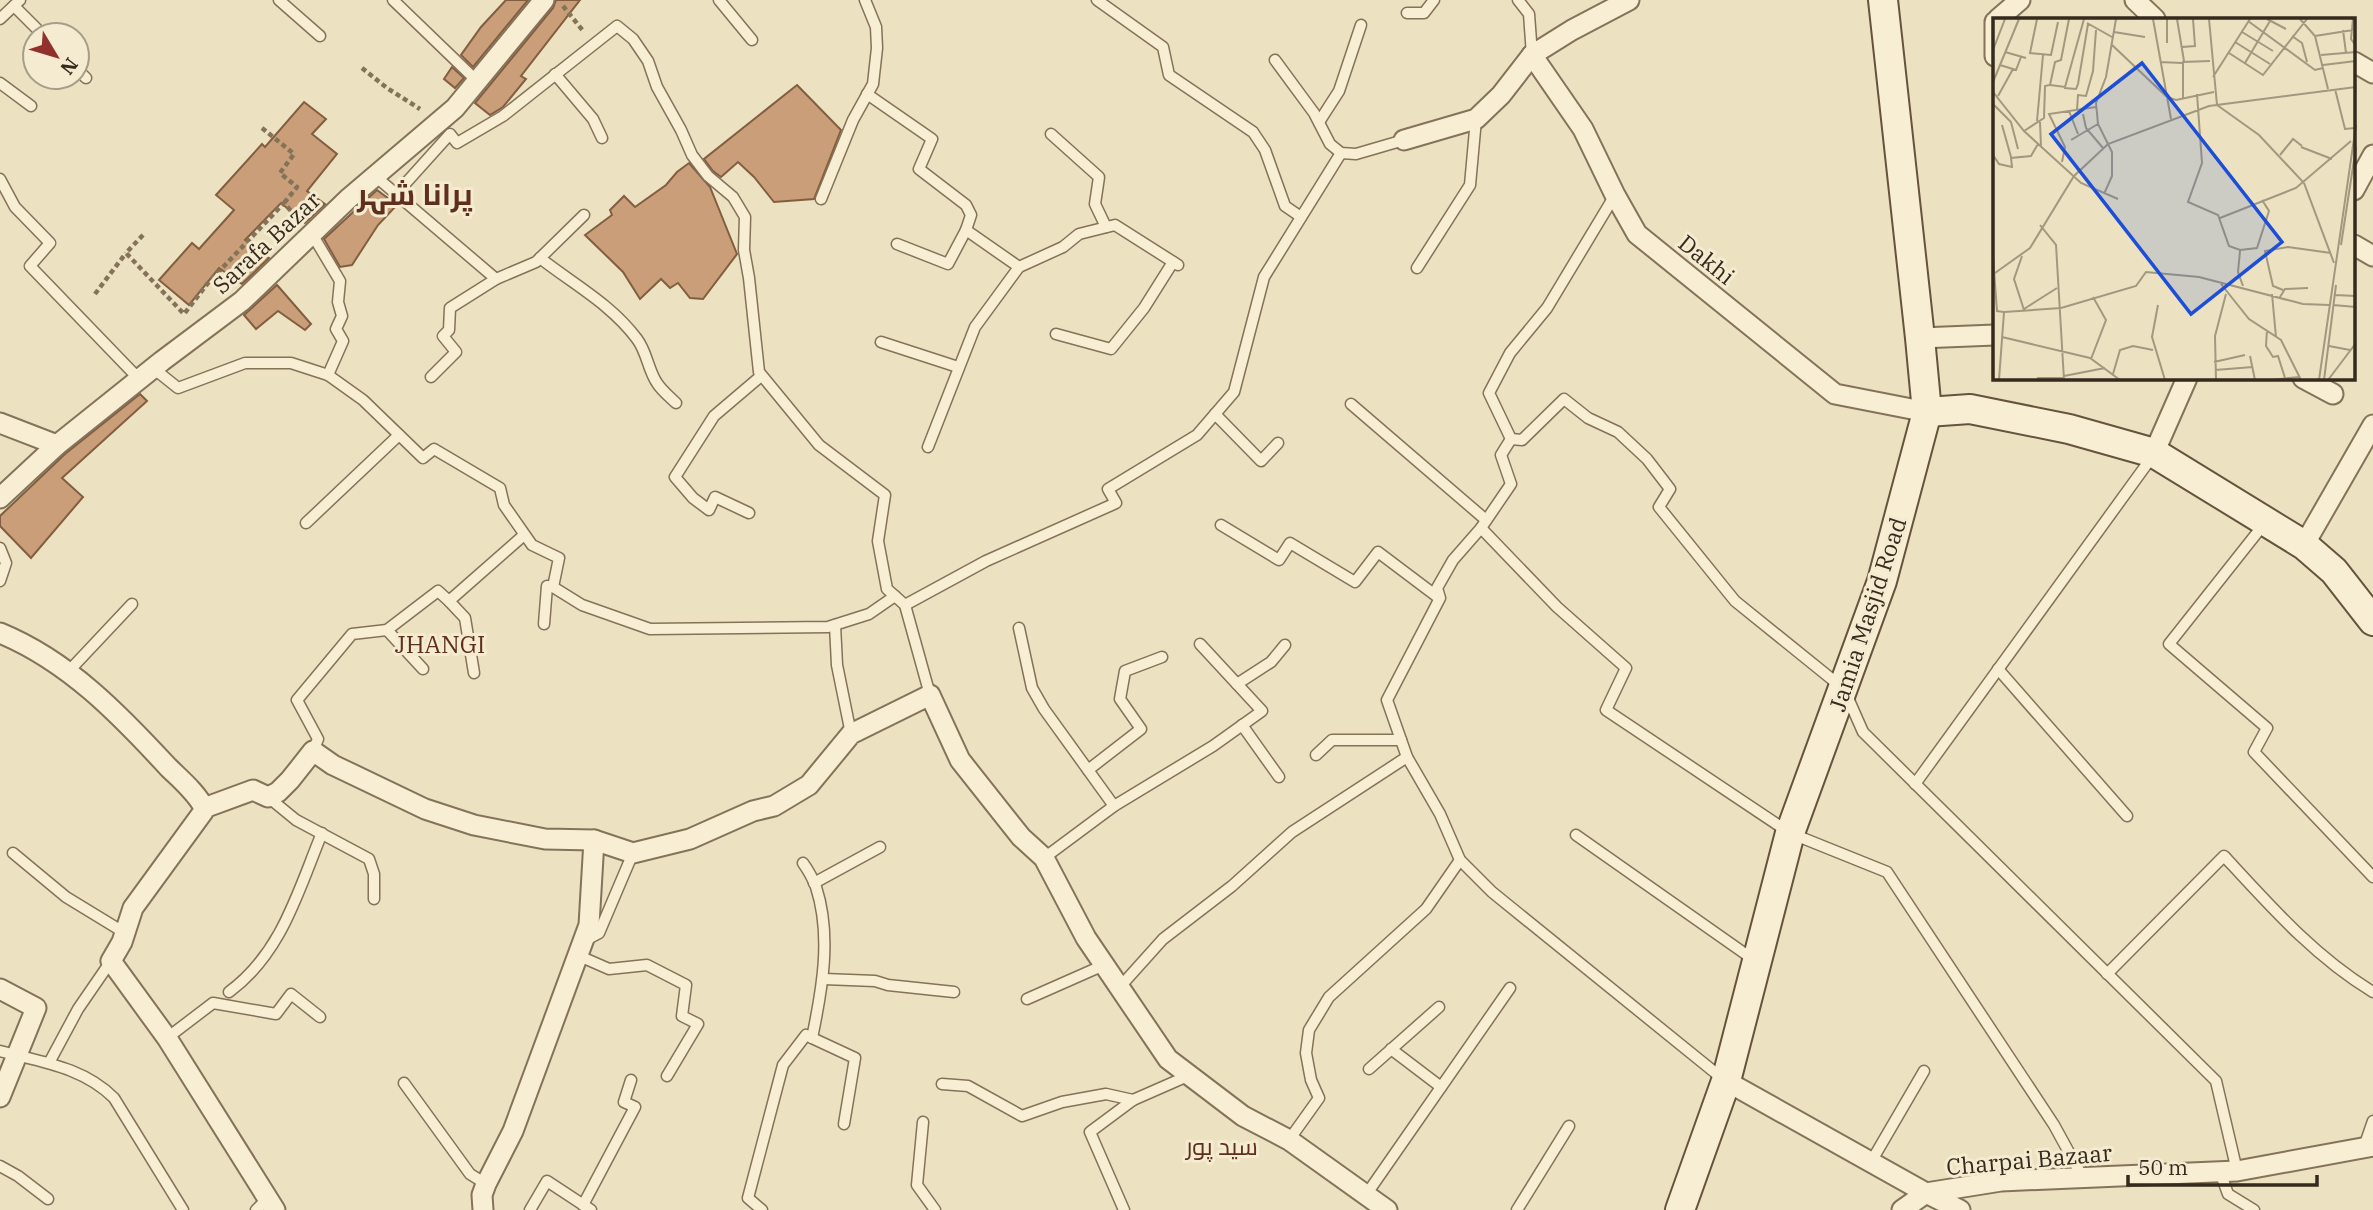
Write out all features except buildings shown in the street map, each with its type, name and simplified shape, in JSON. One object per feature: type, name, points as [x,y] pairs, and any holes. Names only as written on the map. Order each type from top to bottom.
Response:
[{"type":"street","name":"Sarafa Bazar","points":[[0,498],[57,444],[242,301],[375,176],[455,108],[544,0]]},
{"type":"street","points":[[1404,140],[1476,119],[1501,96],[1532,55],[1629,0]]},
{"type":"street","name":"Jamia Masjid Road","points":[[1680,1210],[1726,1082],[1790,834],[1882,581],[1927,412],[1883,0]]},
{"type":"street","points":[[2000,18],[2020,0]]},
{"type":"street","points":[[2135,0],[2154,18]]},
{"type":"street","name":"Dakhi","points":[[1532,55],[1583,129],[1637,234],[1835,394],[1927,412]]},
{"type":"street","points":[[2356,63],[2373,73]]},
{"type":"street","points":[[2356,186],[2373,155]]},
{"type":"street","points":[[2356,246],[2373,256]]},
{"type":"street","points":[[1920,338],[1993,335]]},
{"type":"street","points":[[2154,453],[2186,380]]},
{"type":"street","points":[[2308,380],[2333,394]]},
{"type":"street","points":[[1927,412],[1970,409],[2068,429],[2154,453],[2304,545],[2334,571],[2368,609]]},
{"type":"street","points":[[0,423],[57,444]]},
{"type":"street","points":[[2304,545],[2373,425]]},
{"type":"street","points":[[0,633],[38,650],[68,672],[124,720],[204,807]]},
{"type":"street","points":[[204,807],[253,790],[268,797],[278,792],[313,751],[333,765],[392,794],[425,809],[474,825],[545,839],[594,840],[633,853],[690,839],[753,811],[774,806],[809,785],[851,734],[930,695],[960,760],[1021,837],[1044,858],[1086,938],[1168,1059],[1243,1116],[1289,1140],[1387,1210]]},
{"type":"street","points":[[204,807],[133,908],[125,933],[111,961],[167,1038],[266,1206]]},
{"type":"street","points":[[483,1210],[482,1195],[486,1184],[513,1131],[589,925],[594,840]]},
{"type":"street","points":[[0,989],[36,1008],[9,1053],[0,1097]]},
{"type":"street","points":[[1726,1082],[1960,1210]]},
{"type":"street","name":"Charpai Bazaar","points":[[1902,1210],[1926,1193],[2001,1181],[2228,1171],[2369,1147]]},
{"type":"lane","points":[[279,0],[320,36]]},
{"type":"lane","points":[[393,0],[477,81]]},
{"type":"lane","points":[[719,0],[752,40]]},
{"type":"lane","points":[[821,199],[853,120],[873,84],[877,48],[876,27],[865,0]]},
{"type":"lane","points":[[1097,0],[1163,47],[1169,75],[1253,132],[1265,150],[1285,206],[1301,218]]},
{"type":"lane","points":[[1407,13],[1424,13],[1434,0]]},
{"type":"lane","points":[[1518,0],[1529,15],[1532,55]]},
{"type":"lane","points":[[0,19],[17,3],[32,21]]},
{"type":"lane","points":[[1319,122],[1339,91],[1361,25]]},
{"type":"lane","points":[[396,194],[450,134],[457,143],[503,116],[617,26],[633,38],[648,61],[662,97],[692,155],[708,176],[733,198],[745,217],[744,250],[761,376],[819,445],[885,495],[878,541],[887,589],[905,605],[930,695]]},
{"type":"lane","points":[[1275,60],[1314,113],[1330,144],[1341,153],[1356,154],[1404,140]]},
{"type":"lane","points":[[555,74],[593,119],[602,138]]},
{"type":"lane","points":[[0,83],[31,106]]},
{"type":"lane","points":[[867,94],[932,139],[919,169],[966,205],[971,215],[948,264],[897,244]]},
{"type":"lane","points":[[1417,268],[1470,185],[1476,119]]},
{"type":"lane","points":[[1051,134],[1099,177],[1095,204],[1106,227]]},
{"type":"lane","points":[[905,605],[986,561],[1116,503],[1108,489],[1198,435],[1234,392],[1264,277],[1341,153]]},
{"type":"lane","points":[[375,176],[496,279]]},
{"type":"lane","points":[[0,179],[15,207],[50,243],[30,266],[146,373],[178,388],[245,363],[291,363],[328,375],[363,400],[423,458],[434,449],[500,488],[504,505],[532,545],[559,558],[553,587]]},
{"type":"lane","points":[[1511,439],[1489,393],[1510,353],[1547,308],[1615,195]]},
{"type":"lane","points":[[431,377],[456,352],[443,336],[450,330],[450,308],[496,279],[540,258],[584,215]]},
{"type":"lane","points":[[928,447],[975,327],[1019,267],[1063,247],[1079,234],[1115,225],[1176,264],[1111,349],[1056,334]]},
{"type":"lane","points":[[966,230],[1019,267]]},
{"type":"lane","points":[[312,234],[340,281],[338,302],[342,316],[336,329],[343,341],[328,375]]},
{"type":"lane","points":[[540,258],[587,290],[614,313],[646,354],[656,382],[676,403]]},
{"type":"lane","points":[[881,342],[958,367]]},
{"type":"lane","points":[[748,513],[715,498],[709,510],[693,498],[675,477],[714,416],[761,376]]},
{"type":"lane","points":[[1511,439],[1522,440],[1564,399],[1588,418],[1618,432],[1647,459],[1670,489],[1659,507],[1735,601],[1844,689],[1863,732],[2216,1081],[2228,1171],[2228,1195],[2254,1210]]},
{"type":"lane","points":[[1351,404],[1484,524],[1557,607],[1626,668],[1606,710],[1790,834],[1887,872],[2054,1125],[2083,1178]]},
{"type":"lane","points":[[1215,414],[1261,461],[1278,443]]},
{"type":"lane","points":[[306,523],[399,435]]},
{"type":"lane","points":[[1511,439],[1502,455],[1511,484],[1484,524],[1453,560],[1437,588],[1440,598],[1387,700],[1407,757],[1440,814],[1460,860],[1492,892],[1726,1082]]},
{"type":"lane","points":[[1915,784],[2154,453]]},
{"type":"lane","points":[[2266,522],[2169,644],[2267,728],[2254,752],[2373,877]]},
{"type":"lane","points":[[1221,525],[1279,560],[1290,543],[1354,582],[1378,552],[1440,598]]},
{"type":"lane","points":[[449,601],[524,535]]},
{"type":"lane","points":[[0,548],[6,563],[0,581]]},
{"type":"lane","points":[[544,624],[547,586],[582,605],[650,629],[828,627],[869,614],[895,596]]},
{"type":"lane","points":[[313,751],[318,739],[297,700],[352,634],[387,630],[438,591],[465,618],[474,673]]},
{"type":"lane","points":[[68,672],[132,604]]},
{"type":"lane","points":[[835,625],[837,665],[851,734]]},
{"type":"lane","points":[[1019,628],[1032,688],[1044,709],[1114,806]]},
{"type":"lane","points":[[387,630],[423,669]]},
{"type":"lane","points":[[1044,858],[1114,806],[1213,746],[1262,710],[1200,644]]},
{"type":"lane","points":[[1237,684],[1271,662],[1285,645]]},
{"type":"lane","points":[[1088,770],[1141,729],[1120,699],[1125,671],[1162,657]]},
{"type":"lane","points":[[1998,669],[2127,816]]},
{"type":"lane","points":[[1242,725],[1279,777]]},
{"type":"lane","points":[[1317,755],[1332,740],[1401,740]]},
{"type":"lane","points":[[1119,988],[1163,939],[1233,886],[1292,832],[1407,757]]},
{"type":"lane","points":[[268,797],[296,820],[369,859],[374,874],[374,899]]},
{"type":"lane","points":[[229,992],[250,977],[269,952],[285,924],[321,833]]},
{"type":"lane","points":[[1576,835],[1757,962]]},
{"type":"lane","points":[[814,883],[880,847]]},
{"type":"lane","points":[[13,853],[66,897],[125,933]]},
{"type":"lane","points":[[633,853],[599,933],[579,949],[609,969],[647,965],[687,985],[682,1016],[698,1024],[667,1076]]},
{"type":"lane","points":[[2107,974],[2224,856],[2286,924],[2345,975],[2373,992]]},
{"type":"lane","points":[[1289,1140],[1319,1098],[1311,1080],[1306,1053],[1309,1030],[1329,997],[1426,909],[1460,860]]},
{"type":"lane","points":[[803,863],[814,883],[823,922],[824,979],[811,1038]]},
{"type":"lane","points":[[49,1063],[78,1009],[111,961]]},
{"type":"lane","points":[[1027,999],[1104,965]]},
{"type":"lane","points":[[824,979],[875,981],[888,985],[954,992]]},
{"type":"lane","points":[[1366,1195],[1510,988]]},
{"type":"lane","points":[[167,1038],[213,1003],[276,1014],[291,994],[320,1017]]},
{"type":"lane","points":[[1369,1069],[1439,1007]]},
{"type":"lane","points":[[762,1210],[748,1198],[783,1065],[806,1035],[855,1058],[844,1124]]},
{"type":"lane","points":[[1391,1049],[1441,1087]]},
{"type":"lane","points":[[9,1053],[49,1063],[87,1077],[114,1098],[183,1210]]},
{"type":"lane","points":[[1871,1162],[1924,1071]]},
{"type":"lane","points":[[1124,1210],[1090,1132],[1133,1100],[1190,1075]]},
{"type":"lane","points":[[530,1210],[547,1181],[587,1207],[635,1107],[624,1102],[631,1080]]},
{"type":"lane","points":[[404,1083],[470,1174],[486,1184]]},
{"type":"lane","points":[[942,1084],[968,1086],[1022,1116],[1062,1102],[1106,1094],[1133,1100]]},
{"type":"lane","points":[[2369,1147],[2373,1121]]},
{"type":"lane","points":[[923,1122],[917,1185],[935,1210]]},
{"type":"lane","points":[[1517,1210],[1569,1126]]},
{"type":"lane","points":[[0,1166],[48,1199]]},
{"type":"path","points":[[558,0],[594,44]]},
{"type":"path","points":[[362,68],[418,108],[435,125]]},
{"type":"path","points":[[126,253],[184,314],[208,282],[297,187],[280,173],[294,154],[262,128]]},
{"type":"path","points":[[284,203],[312,234]]},
{"type":"path","points":[[95,293],[143,235]]},
{"type":"district","name":"پرانا شہر","points":[[415,193]]},
{"type":"district","name":"JHANGI","points":[[440,644]]},
{"type":"district","name":"سید پور","points":[[1222,1146]]}]
